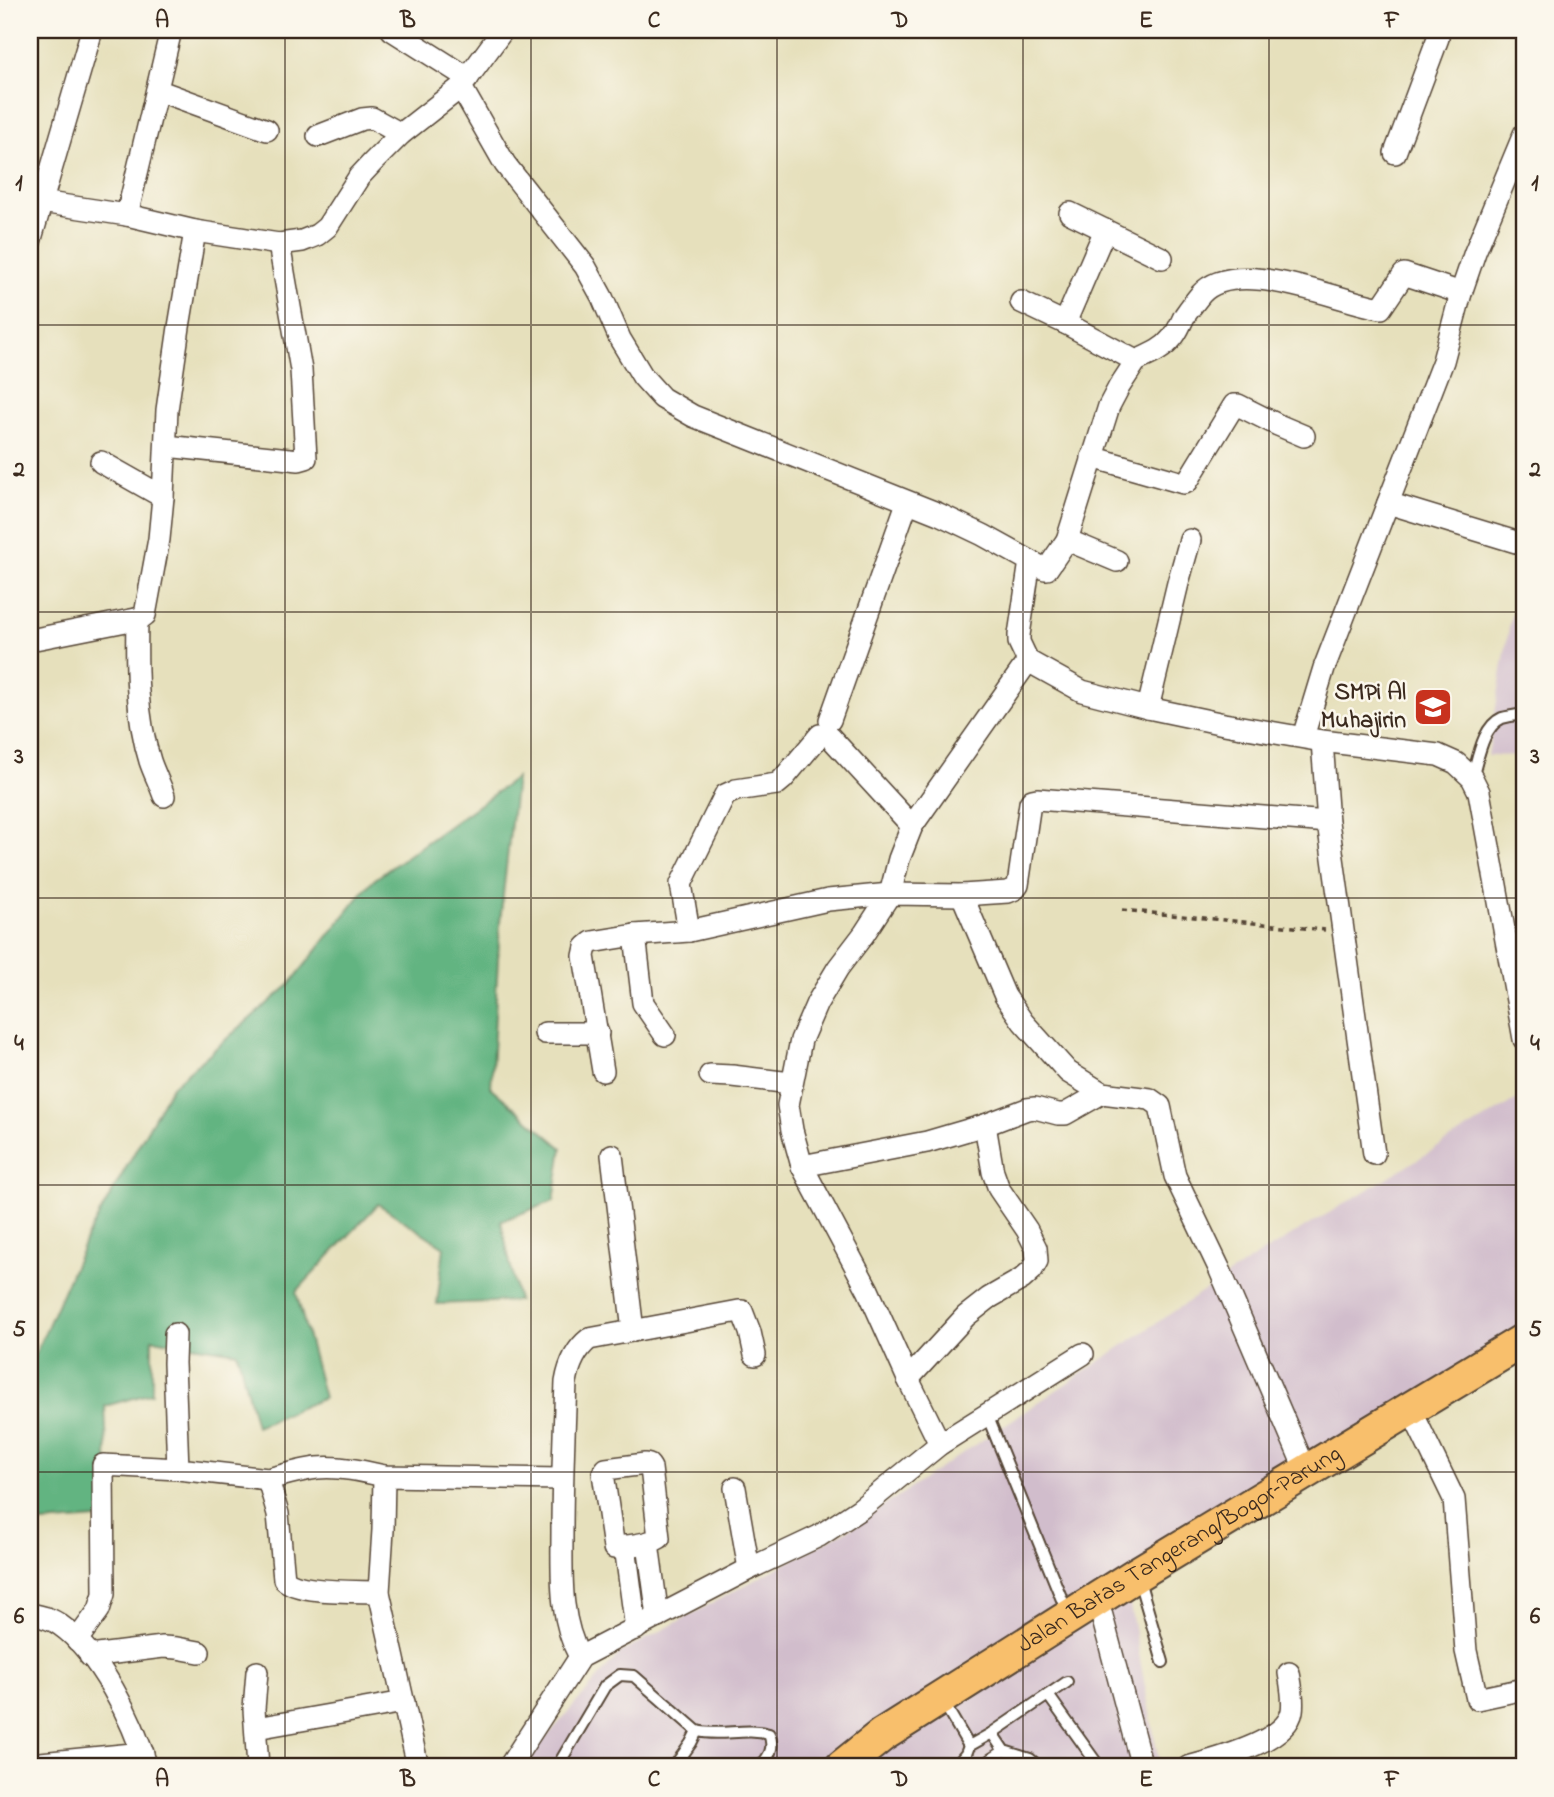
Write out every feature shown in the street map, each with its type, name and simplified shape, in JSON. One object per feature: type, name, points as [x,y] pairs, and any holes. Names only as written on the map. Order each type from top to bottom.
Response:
[{"type":"main road","name":"Jalan Batas Tangerang/Bogor–Parung","points":[[842,1767],[882,1735],[1137,1574],[1524,1340]]},
{"type":"street","points":[[30,242],[36,200],[92,30]]},
{"type":"street","points":[[127,215],[172,30]]},
{"type":"street","points":[[393,30],[464,83],[505,164],[585,266],[620,339],[643,377],[662,398],[693,416],[939,514],[1045,569],[1067,540],[1109,406],[1119,387],[1136,361],[1159,350],[1173,337],[1185,315],[1203,292],[1218,281],[1273,280],[1381,308],[1404,274],[1461,293]]},
{"type":"street","points":[[36,200],[127,215],[195,231],[279,244],[302,241],[327,227],[359,177],[401,134],[464,83],[503,30]]},
{"type":"street","points":[[1395,153],[1435,33]]},
{"type":"street","points":[[158,90],[267,130]]},
{"type":"street","points":[[318,136],[362,119],[372,118],[401,134]]},
{"type":"street","points":[[1374,1154],[1328,822],[1312,739],[1324,668],[1443,361],[1475,252],[1524,134]]},
{"type":"street","points":[[1070,214],[1162,258]]},
{"type":"street","points":[[1065,323],[1105,230]]},
{"type":"street","points":[[30,640],[137,619],[145,615],[159,539],[167,410],[195,231]]},
{"type":"street","points":[[166,446],[299,460],[306,458],[301,370],[279,244]]},
{"type":"street","points":[[1021,302],[1136,361]]},
{"type":"street","points":[[1092,457],[1187,482],[1234,405],[1304,436]]},
{"type":"street","points":[[101,462],[163,497]]},
{"type":"street","points":[[830,720],[907,503]]},
{"type":"street","points":[[1388,503],[1516,542]]},
{"type":"street","points":[[1067,540],[1117,561]]},
{"type":"street","points":[[1148,708],[1191,540]]},
{"type":"street","points":[[1030,561],[1019,642],[1028,661],[1082,691],[1224,724],[1312,739],[1438,755],[1456,763],[1472,778],[1479,792],[1518,962],[1524,1039]]},
{"type":"street","points":[[137,619],[139,707],[149,758],[164,796]]},
{"type":"street","points":[[940,1444],[868,1290],[802,1166],[790,1118],[791,1083],[800,1040],[817,1003],[890,894],[912,825],[1028,661]]},
{"type":"street","points":[[689,931],[681,884],[725,795],[736,790],[777,784],[820,735],[830,737],[912,825]]},
{"type":"street","points":[[603,1071],[584,956],[586,947],[592,942],[635,935],[689,931],[828,900],[890,894],[962,895],[1008,892],[1018,885],[1030,803],[1037,799],[1328,822]]},
{"type":"street","points":[[962,895],[1005,996],[1023,1022],[1068,1072],[1102,1093],[1150,1099],[1160,1106],[1175,1176],[1219,1268],[1306,1471]]},
{"type":"street","points":[[635,935],[643,1003],[665,1035]]},
{"type":"street","points":[[545,1033],[598,1033]]},
{"type":"street","points":[[710,1075],[791,1083]]},
{"type":"street","points":[[802,1166],[927,1142],[1027,1109],[1065,1114],[1102,1093]]},
{"type":"street","points":[[908,1379],[966,1316],[1021,1279],[1032,1270],[1037,1261],[1036,1248],[1027,1230],[999,1189],[993,1172],[985,1125]]},
{"type":"street","points":[[612,1155],[633,1331]]},
{"type":"street","points":[[580,1657],[571,1641],[564,1614],[562,1576],[566,1382],[575,1355],[589,1339],[742,1311],[755,1355]]},
{"type":"street","points":[[175,1334],[178,1469]]},
{"type":"street","points":[[509,1767],[580,1657],[749,1569],[819,1536],[860,1509],[940,1444],[1083,1354]]},
{"type":"street","points":[[1410,1408],[1454,1499],[1466,1651],[1477,1699],[1524,1689]]},
{"type":"street","points":[[83,1648],[104,1594],[103,1465],[178,1469],[268,1479],[317,1468],[344,1468],[384,1476],[562,1479]]},
{"type":"street","points":[[649,1465],[659,1537],[658,1540],[648,1543],[625,1546],[614,1548],[603,1473],[606,1469],[649,1465]]},
{"type":"street","points":[[384,1476],[379,1592],[418,1767]]},
{"type":"street","points":[[268,1479],[278,1514],[285,1581],[301,1588],[379,1592]]},
{"type":"street","points":[[734,1488],[749,1569]]},
{"type":"street","points":[[648,1543],[658,1617]]},
{"type":"street","points":[[625,1546],[636,1629]]},
{"type":"street","points":[[1083,1609],[1102,1616],[1142,1767]]},
{"type":"street","points":[[30,1614],[48,1618],[60,1625],[83,1648],[120,1701],[145,1760],[30,1764]]},
{"type":"street","points":[[83,1648],[163,1647],[199,1652]]},
{"type":"street","points":[[257,1672],[254,1709],[258,1767]]},
{"type":"street","points":[[1188,1767],[1246,1749],[1281,1729],[1289,1721],[1292,1711],[1289,1672]]},
{"type":"street","points":[[256,1728],[404,1702]]},
{"type":"lane","points":[[1472,778],[1490,727],[1500,719],[1524,714]]},
{"type":"lane","points":[[986,1415],[1083,1609]]},
{"type":"lane","points":[[1137,1574],[1163,1662]]},
{"type":"lane","points":[[557,1767],[605,1686],[620,1675],[634,1676],[697,1731],[711,1734],[759,1731],[769,1734],[772,1749],[770,1756],[760,1767]]},
{"type":"lane","points":[[955,1767],[969,1746],[1067,1682]]},
{"type":"lane","points":[[1048,1695],[1098,1765]]},
{"type":"lane","points":[[941,1698],[969,1746]]},
{"type":"lane","points":[[674,1767],[697,1731]]},
{"type":"lane","points":[[992,1733],[1004,1751],[1030,1759],[1039,1767]]},
{"type":"lane","points":[[988,1767],[990,1760],[1004,1751]]},
{"type":"path","points":[[1122,909],[1343,932]]},
{"type":"shaded area","points":[[1524,610],[1524,755],[1488,756],[1511,615]]},
{"type":"shaded area","points":[[1524,1095],[1524,1329],[1125,1579],[1160,1767],[520,1767],[620,1653],[851,1528],[1246,1263]]},
{"type":"green space","points":[[516,778],[500,922],[491,1088],[562,1148],[554,1201],[501,1221],[518,1301],[437,1304],[444,1247],[378,1204],[296,1292],[324,1398],[256,1426],[237,1352],[152,1339],[152,1393],[105,1406],[110,1518],[30,1524],[30,1366],[87,1237],[172,1086],[289,985],[371,882]]},
{"type":"place","name":"SMPi Al Muhajirin","points":[[1433,707]]}]
